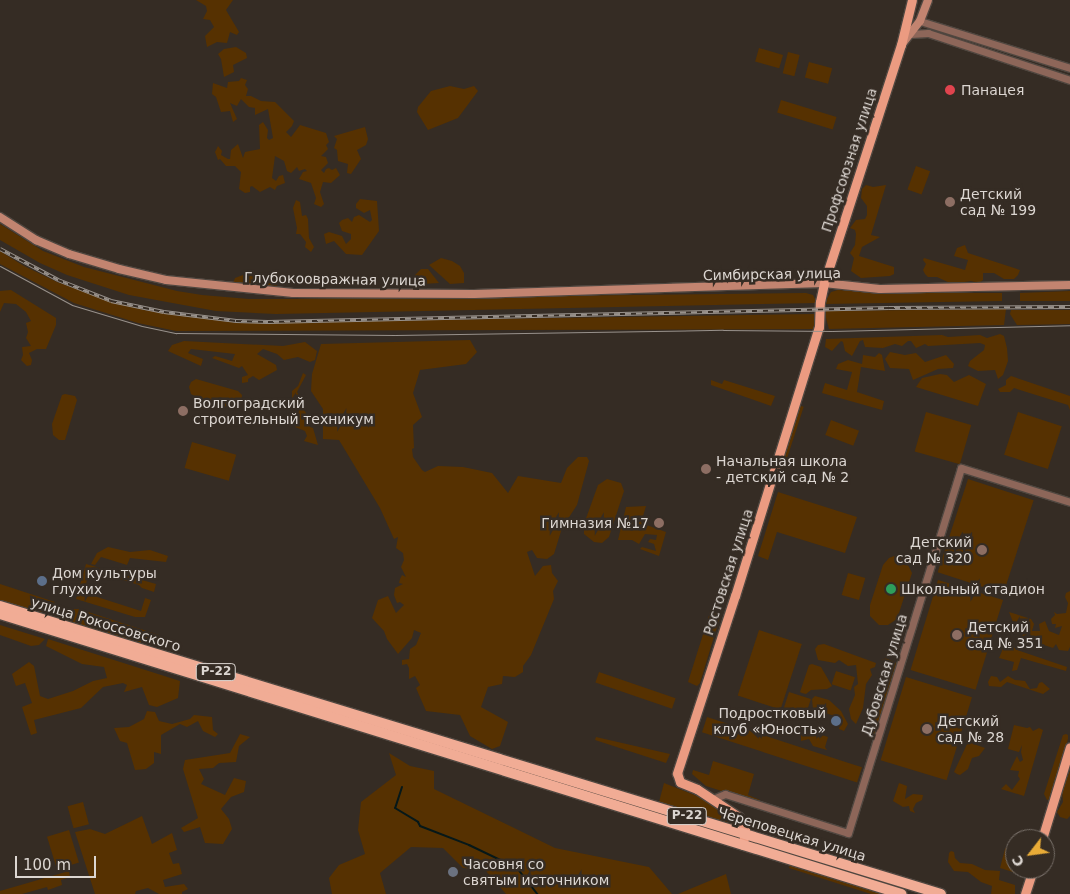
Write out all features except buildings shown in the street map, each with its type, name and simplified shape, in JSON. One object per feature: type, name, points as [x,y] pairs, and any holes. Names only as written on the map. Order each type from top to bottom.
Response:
[{"type":"highway","name":"улица Рокоссовского","points":[[0,606],[431,743]]},
{"type":"highway","name":"улица Рокоссовского","points":[[0,614],[431,743]]},
{"type":"highway","name":"Череповецкая улица","points":[[431,743],[744,839],[941,894]]},
{"type":"highway","name":"Череповецкая улица","points":[[744,839],[901,894]]},
{"type":"main road","name":"Профсоюзная улица","points":[[824,283],[900,45],[912,0]]},
{"type":"main road","name":"Профсоюзная улица","points":[[900,45],[920,21],[928,0]]},
{"type":"main road","name":"Глубокоовражная улица","points":[[0,217],[36,240],[69,254],[166,280],[293,293],[474,294]]},
{"type":"main road","name":"Симбирская улица","points":[[474,294],[824,283],[880,289],[1070,285]]},
{"type":"main road","name":"Ростовская улица","points":[[744,839],[744,824],[739,817],[713,799],[680,782],[676,773],[740,582],[819,327],[820,302],[824,283]]},
{"type":"main road","points":[[1045,829],[1070,747]]},
{"type":"main road","points":[[1025,894],[1030,879]]},
{"type":"street","points":[[920,21],[1070,68]]},
{"type":"street","points":[[910,34],[928,33],[1070,80]]},
{"type":"street","name":"Дубовская улица","points":[[713,799],[725,794],[848,832],[961,468],[1070,502]]},
{"type":"shaded area","points":[[196,0],[233,0],[226,10],[239,32],[237,35],[230,32],[227,43],[217,42],[207,47],[205,36],[214,27],[210,20],[203,19],[207,11],[206,6]]},
{"type":"shaded area","points":[[236,47],[246,53],[247,58],[233,65],[234,72],[224,77],[221,59],[218,54],[224,49]]},
{"type":"shaded area","points":[[759,48],[783,55],[779,68],[755,61]]},
{"type":"shaded area","points":[[788,52],[800,55],[794,76],[783,73]]},
{"type":"shaded area","points":[[809,62],[832,68],[828,84],[805,77]]},
{"type":"shaded area","points":[[241,78],[247,80],[245,85],[248,89],[246,96],[251,96],[261,101],[275,102],[294,121],[286,132],[291,137],[300,125],[326,133],[329,142],[326,145],[328,149],[321,156],[326,157],[328,163],[321,170],[324,173],[326,169],[332,170],[336,168],[340,175],[331,183],[323,182],[320,192],[324,204],[321,207],[314,204],[316,198],[311,183],[299,179],[303,172],[307,171],[305,169],[299,171],[297,167],[291,173],[287,171],[284,161],[275,156],[272,178],[276,181],[279,176],[283,175],[285,183],[277,186],[275,190],[270,187],[260,192],[252,186],[250,187],[250,192],[245,193],[239,189],[241,172],[235,166],[226,166],[220,159],[218,160],[215,152],[218,146],[222,151],[221,155],[228,159],[230,159],[231,150],[238,144],[243,158],[245,152],[260,149],[259,125],[263,122],[268,130],[267,138],[269,140],[273,138],[268,109],[255,115],[255,108],[249,107],[241,99],[237,106],[230,103],[237,119],[233,122],[230,111],[221,112],[216,97],[212,94],[213,83],[227,88],[228,82],[239,81]]},
{"type":"shaded area","points":[[450,86],[464,89],[474,86],[478,91],[458,118],[428,130],[417,112],[418,107],[431,91]]},
{"type":"shaded area","points":[[781,100],[836,117],[833,129],[777,112]]},
{"type":"shaded area","points":[[365,127],[368,139],[366,145],[357,150],[361,159],[351,174],[347,173],[348,164],[338,161],[337,150],[334,148],[337,139],[334,136]]},
{"type":"shaded area","points":[[916,166],[930,171],[922,195],[907,189]]},
{"type":"shaded area","points":[[866,185],[873,187],[886,185],[871,235],[880,237],[862,247],[859,256],[894,267],[894,274],[890,276],[861,278],[851,271],[854,258],[850,253],[855,245],[856,234],[855,230],[850,228],[856,220],[865,219],[867,215],[867,206],[861,198],[862,189]]},
{"type":"shaded area","points":[[360,199],[377,201],[379,231],[362,255],[346,254],[334,241],[326,244],[324,234],[329,232],[342,236],[346,244],[351,239],[351,234],[342,231],[339,223],[342,220],[348,218],[352,222],[354,217],[359,215],[370,222],[372,220],[370,210],[364,213],[356,208],[356,204]]},
{"type":"shaded area","points":[[296,200],[300,202],[302,216],[306,215],[308,219],[309,238],[314,247],[311,252],[305,247],[306,242],[300,234],[296,234],[297,228],[293,208]]},
{"type":"shaded area","points":[[0,224],[43,251],[84,267],[177,291],[202,295],[249,299],[293,299],[806,293],[813,295],[817,303],[276,314],[216,311],[129,295],[67,275],[40,263],[0,240]]},
{"type":"shaded area","points":[[965,245],[968,253],[1020,270],[1018,275],[1014,279],[1004,279],[994,273],[983,273],[983,280],[979,283],[971,281],[952,284],[937,277],[928,277],[925,274],[923,270],[926,264],[923,260],[924,258],[965,270],[968,260],[954,256],[957,248]]},
{"type":"shaded area","points":[[0,251],[24,266],[57,282],[102,298],[144,310],[239,323],[816,314],[816,324],[813,329],[176,331],[138,323],[74,303],[0,264]]},
{"type":"shaded area","points":[[441,258],[452,261],[460,266],[464,273],[464,283],[450,284],[429,265]]},
{"type":"shaded area","points":[[421,269],[428,269],[439,283],[405,285]]},
{"type":"shaded area","points":[[243,275],[274,279],[277,286],[233,283],[235,278]]},
{"type":"shaded area","points":[[11,290],[56,318],[56,325],[46,349],[37,349],[29,353],[32,360],[31,365],[27,366],[21,360],[23,355],[22,347],[31,346],[26,338],[28,332],[26,323],[31,321],[26,312],[16,304],[4,303],[0,312],[0,291]]},
{"type":"shaded area","points":[[838,290],[877,293],[1002,293],[1002,301],[824,304],[831,292]]},
{"type":"shaded area","points":[[1070,291],[1070,301],[1020,301],[1020,293]]},
{"type":"shaded area","points":[[1006,309],[1004,325],[829,329],[824,311]]},
{"type":"shaded area","points":[[1011,310],[1070,310],[1070,324],[1017,325],[1010,314]]},
{"type":"shaded area","points":[[1000,334],[1004,336],[1008,361],[1003,375],[998,379],[995,370],[978,371],[968,366],[970,361],[984,350],[985,345],[980,343],[928,346],[925,344],[916,348],[911,341],[908,341],[902,346],[895,344],[883,348],[865,347],[863,340],[860,341],[852,356],[845,351],[841,341],[832,351],[825,347],[826,339],[942,335],[948,337],[980,335],[987,338]]},
{"type":"shaded area","points":[[470,340],[477,352],[466,364],[420,370],[413,393],[422,417],[413,425],[414,448],[412,449],[413,457],[422,470],[425,472],[438,466],[463,467],[492,473],[508,493],[518,476],[561,483],[567,468],[578,457],[587,457],[589,461],[577,505],[562,528],[554,554],[547,559],[537,558],[532,550],[527,552],[535,576],[543,566],[551,565],[552,573],[558,581],[553,591],[554,599],[531,655],[523,666],[523,672],[515,677],[503,676],[502,684],[488,687],[481,707],[508,722],[500,746],[492,749],[470,736],[460,715],[426,711],[416,688],[420,685],[415,676],[409,679],[407,664],[402,665],[402,660],[409,659],[410,649],[416,645],[421,633],[414,630],[412,638],[398,654],[387,639],[384,631],[372,618],[378,600],[388,596],[396,613],[404,605],[400,602],[397,603],[394,595],[395,588],[403,584],[399,583],[402,575],[406,577],[401,567],[404,560],[403,553],[396,548],[398,537],[394,539],[380,508],[339,440],[323,439],[323,409],[311,391],[312,374],[321,344]]},
{"type":"shaded area","points":[[184,341],[283,346],[305,342],[317,351],[315,360],[310,362],[298,357],[284,360],[277,354],[263,349],[257,354],[276,365],[277,370],[259,380],[253,376],[248,379],[248,382],[242,383],[242,377],[248,375],[242,366],[239,368],[212,358],[215,356],[232,361],[235,354],[191,349],[188,353],[203,359],[201,366],[168,351],[172,345]]},
{"type":"shaded area","points":[[890,352],[905,355],[916,353],[925,362],[946,355],[954,364],[953,368],[938,369],[913,380],[909,369],[890,368],[885,359]]},
{"type":"shaded area","points":[[879,353],[882,355],[885,371],[861,367],[857,392],[884,401],[882,410],[822,393],[825,383],[847,390],[852,372],[836,369],[838,364],[848,360],[862,364],[863,355],[875,357]]},
{"type":"shaded area","points":[[303,373],[306,375],[297,392],[301,399],[299,403],[306,413],[310,427],[313,428],[318,445],[304,441],[307,436],[305,431],[295,427],[298,422],[292,404],[292,391],[298,386]]},
{"type":"shaded area","points":[[940,374],[947,375],[954,382],[969,375],[986,384],[978,406],[916,387],[922,378]]},
{"type":"shaded area","points":[[1011,376],[1070,396],[1070,410],[1068,405],[1014,388],[1010,392],[1000,392],[998,389],[1006,385],[1006,380]]},
{"type":"shaded area","points":[[196,379],[238,391],[242,395],[241,403],[237,408],[231,408],[196,397],[191,394],[189,387],[191,382]]},
{"type":"shaded area","points":[[711,380],[722,384],[724,380],[775,396],[771,406],[711,385]]},
{"type":"shaded area","points":[[62,395],[75,396],[77,400],[65,440],[59,440],[53,435],[52,424]]},
{"type":"shaded area","points":[[798,405],[804,407],[784,469],[778,467]]},
{"type":"shaded area","points":[[926,412],[971,425],[960,464],[915,451]]},
{"type":"shaded area","points":[[1018,412],[1062,426],[1048,469],[1004,455]]},
{"type":"shaded area","points":[[831,420],[859,431],[853,446],[825,435]]},
{"type":"shaded area","points":[[192,442],[236,455],[229,481],[185,468]]},
{"type":"shaded area","points":[[607,479],[621,483],[624,491],[609,537],[602,543],[594,542],[584,534],[584,524],[598,485]]},
{"type":"shaded area","name":"Детский сад № 320","points":[[968,479],[1034,500],[1003,594],[938,572]]},
{"type":"shaded area","points":[[778,492],[857,517],[845,553],[777,532],[768,560],[758,556]]},
{"type":"shaded area","points":[[646,506],[641,523],[666,532],[659,556],[640,549],[642,547],[656,551],[654,544],[648,542],[650,539],[656,540],[657,535],[645,534],[639,544],[632,540],[618,540],[626,507]]},
{"type":"shaded area","points":[[108,547],[130,552],[150,550],[168,556],[166,562],[130,558],[127,565],[101,557],[95,565],[91,564],[97,553]]},
{"type":"shaded area","name":"Школьный стадион","points":[[894,556],[905,559],[912,573],[897,619],[888,625],[879,625],[870,616],[870,605],[883,565],[889,558]]},
{"type":"shaded area","points":[[86,564],[156,584],[154,592],[139,585],[91,570],[86,583],[93,586],[91,595],[141,611],[145,598],[151,600],[145,617],[135,617],[76,599]]},
{"type":"shaded area","points":[[848,573],[865,578],[859,600],[842,595]]},
{"type":"shaded area","name":"Детский сад № 351","points":[[938,580],[1003,600],[976,690],[911,670]]},
{"type":"shaded area","points":[[0,584],[55,602],[42,612],[27,609],[0,600]]},
{"type":"shaded area","points":[[1070,591],[1070,647],[1068,651],[1059,650],[1056,644],[1053,648],[1029,640],[1032,637],[1029,633],[1022,637],[1022,629],[1013,622],[1009,612],[1031,619],[1034,624],[1032,631],[1040,631],[1039,624],[1045,621],[1049,631],[1059,635],[1062,626],[1055,628],[1056,624],[1052,624],[1051,619],[1055,615],[1054,612],[1057,614],[1066,613],[1068,603],[1065,597],[1066,593]]},
{"type":"shaded area","points":[[55,609],[79,609],[159,635],[135,645],[52,615]]},
{"type":"shaded area","points":[[711,609],[718,611],[720,617],[700,683],[697,686],[688,682]]},
{"type":"shaded area","points":[[0,625],[45,639],[39,645],[31,646],[0,635]]},
{"type":"shaded area","points":[[759,630],[802,644],[780,710],[738,696]]},
{"type":"shaded area","points":[[48,639],[180,681],[178,698],[157,707],[149,705],[142,687],[124,692],[127,685],[123,683],[103,687],[81,708],[34,720],[37,733],[31,735],[22,707],[32,703],[25,683],[16,686],[12,674],[29,662],[34,666],[40,696],[48,699],[73,691],[93,681],[107,678],[104,667],[82,664],[46,646]]},
{"type":"shaded area","points":[[824,644],[876,663],[875,667],[870,669],[872,675],[866,684],[863,708],[856,724],[851,719],[849,709],[855,695],[854,687],[858,684],[856,665],[848,666],[839,660],[835,663],[818,660],[815,649],[818,645]]},
{"type":"shaded area","points":[[1011,645],[1017,650],[1070,668],[1067,667],[1066,671],[1021,658],[1017,670],[1012,671],[1014,662],[999,658],[1004,646]]},
{"type":"shaded area","points":[[885,658],[897,663],[874,738],[869,735],[892,664],[882,660]]},
{"type":"shaded area","points":[[809,665],[821,667],[832,686],[827,689],[811,690],[806,694],[802,693],[800,692]]},
{"type":"shaded area","points":[[836,671],[855,677],[851,690],[832,684]]},
{"type":"shaded area","points":[[599,672],[676,698],[672,709],[595,682]]},
{"type":"shaded area","points":[[991,676],[997,677],[1000,682],[1008,676],[1015,680],[1025,681],[1030,689],[1037,688],[1039,683],[1042,682],[1050,689],[1043,694],[1007,682],[1001,687],[989,686],[988,682]]},
{"type":"shaded area","name":"Детский сад № 28","points":[[906,677],[972,697],[947,780],[881,760]]},
{"type":"shaded area","points":[[789,692],[811,699],[806,715],[784,708]]},
{"type":"shaded area","points":[[815,696],[829,700],[841,711],[848,724],[844,731],[839,729],[841,718],[813,709],[812,699]]},
{"type":"shaded area","points":[[147,711],[155,712],[159,721],[172,724],[190,719],[194,715],[212,717],[213,730],[218,734],[215,737],[203,731],[198,721],[187,727],[180,724],[161,735],[161,754],[154,752],[154,763],[146,769],[135,770],[127,743],[120,741],[114,728],[129,727],[144,719]]},
{"type":"shaded area","points":[[707,717],[862,767],[857,783],[702,732]]},
{"type":"shaded area","points":[[1014,725],[1030,727],[1033,731],[1039,728],[1043,730],[1024,796],[1001,789],[1006,784],[1012,790],[1020,779],[1018,776],[1019,771],[1010,770],[1017,756],[1020,762],[1023,760],[1022,745],[1019,752],[1008,749]]},
{"type":"shaded area","points":[[806,730],[828,737],[825,747],[827,750],[813,746],[809,739],[801,741],[801,734]]},
{"type":"shaded area","points":[[240,734],[250,737],[239,746],[236,762],[219,763],[213,768],[199,769],[204,779],[201,784],[225,795],[234,778],[246,781],[244,792],[231,797],[221,809],[229,819],[232,829],[223,844],[205,843],[200,827],[184,832],[181,828],[198,818],[183,769],[185,760],[230,753]]},
{"type":"shaded area","points":[[1066,734],[1068,739],[1058,774],[1054,781],[1051,799],[1047,800],[1044,794],[1063,735]]},
{"type":"shaded area","points":[[596,737],[670,754],[666,763],[595,740]]},
{"type":"shaded area","points":[[968,742],[985,748],[979,756],[972,758],[968,769],[960,775],[954,772]]},
{"type":"shaded area","points":[[389,753],[410,766],[434,771],[434,789],[555,848],[649,867],[672,894],[506,894],[485,870],[463,868],[443,848],[411,847],[380,873],[386,894],[332,894],[329,878],[339,865],[365,854],[358,830],[361,802],[396,775]]},
{"type":"shaded area","points":[[713,761],[754,774],[748,795],[760,800],[759,803],[706,786],[692,774],[693,770],[709,775]]},
{"type":"shaded area","points":[[1070,771],[1070,816],[1067,819],[1060,817],[1057,812],[1063,802],[1062,790]]},
{"type":"shaded area","points":[[664,783],[707,800],[736,819],[739,827],[659,802]]},
{"type":"shaded area","points":[[899,783],[907,786],[905,799],[913,794],[923,795],[922,800],[916,803],[913,809],[915,813],[910,811],[909,806],[903,807],[893,801]]},
{"type":"shaded area","points":[[83,802],[89,824],[73,828],[68,806]]},
{"type":"shaded area","points":[[142,816],[152,844],[172,833],[177,850],[169,853],[173,864],[179,863],[182,874],[163,880],[165,887],[184,884],[188,889],[182,892],[182,894],[159,894],[148,888],[136,891],[135,894],[95,894],[75,832],[90,829],[105,834]]},
{"type":"shaded area","points":[[69,830],[79,863],[57,869],[47,837]]},
{"type":"shaded area","points":[[1005,849],[1005,870],[1000,868]]},
{"type":"shaded area","points":[[951,851],[954,852],[955,858],[960,863],[972,864],[985,870],[1000,871],[999,880],[1015,885],[1015,894],[991,894],[992,886],[981,882],[968,872],[954,871],[948,862]]},
{"type":"shaded area","points":[[791,862],[884,891],[882,894],[871,894],[789,868]]},
{"type":"shaded area","points":[[69,871],[70,877],[61,880],[62,885],[48,890],[47,887],[22,894],[0,894],[0,891]]},
{"type":"shaded area","points":[[726,874],[731,894],[678,894]]},
{"type":"waterway","points":[[402,787],[395,808],[418,822],[420,826],[469,845],[517,868],[537,894]]},
{"type":"tram line","points":[[0,266],[72,305],[142,326],[176,333],[395,335],[723,330],[832,331],[1070,325]]},
{"type":"railway","points":[[0,249],[58,280],[111,301],[164,312],[236,321],[268,322],[889,308],[1070,307]]},
{"type":"place","name":"Панацея","points":[[950,90]]},
{"type":"place","name":"Детский сад № 199","points":[[950,202]]},
{"type":"place","name":"Волгоградский строительный техникум","points":[[183,411]]},
{"type":"place","name":"Начальная школа - детский сад № 2","points":[[706,469]]},
{"type":"place","name":"Гимназия №17","points":[[659,523]]},
{"type":"place","name":"Детский сад № 320","points":[[982,550]]},
{"type":"place","name":"Дом культуры глухих","points":[[42,581]]},
{"type":"place","name":"Школьный стадион","points":[[891,589]]},
{"type":"place","name":"Детский сад № 351","points":[[957,635]]},
{"type":"place","name":"Подростковый клуб «Юность»","points":[[836,721]]},
{"type":"place","name":"Детский сад № 28","points":[[927,729]]},
{"type":"place","name":"Часовня со святым источником","points":[[453,872]]}]
